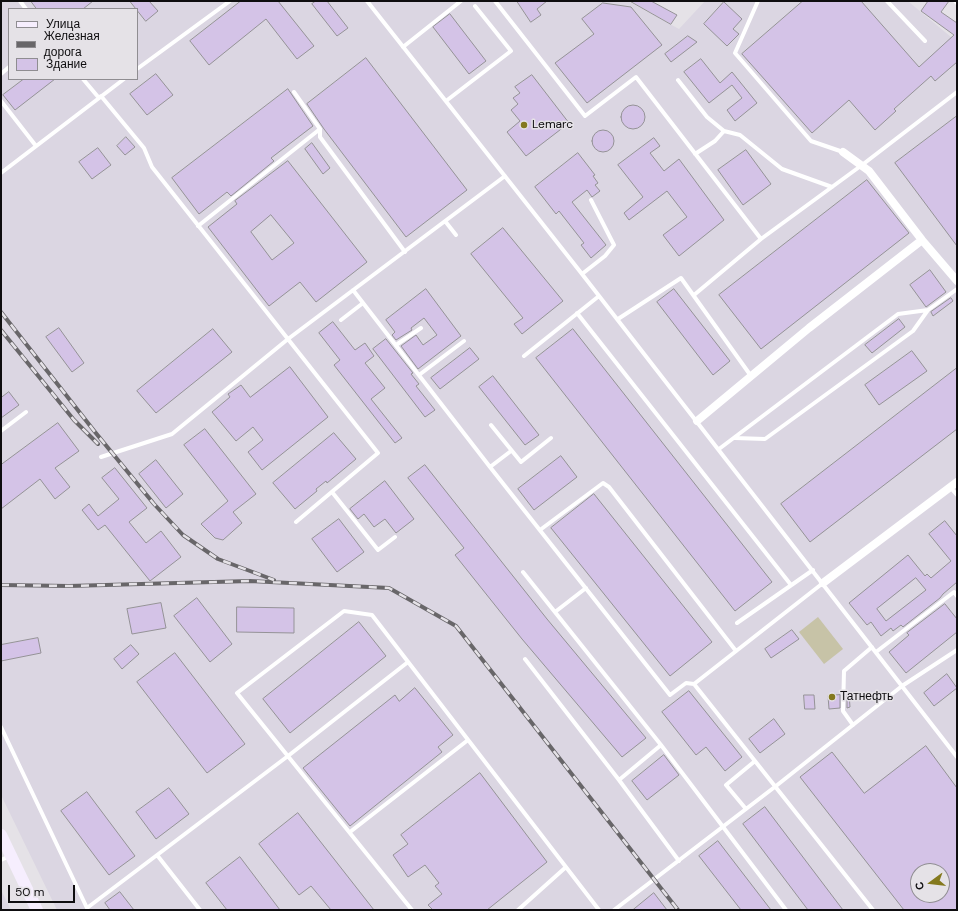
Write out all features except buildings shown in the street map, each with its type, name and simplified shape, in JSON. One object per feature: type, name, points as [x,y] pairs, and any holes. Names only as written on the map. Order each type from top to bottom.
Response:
[{"type":"main road","points":[[1,835],[6,858],[33,909]]},
{"type":"street","points":[[843,152],[869,171],[922,240],[957,281]]},
{"type":"street","points":[[697,421],[809,328],[922,240]]},
{"type":"street","points":[[823,583],[954,484]]},
{"type":"lane","points":[[138,68],[230,1]]},
{"type":"lane","points":[[367,1],[719,449],[957,757]]},
{"type":"lane","points":[[403,47],[461,1]]},
{"type":"lane","points":[[494,1],[585,116],[636,77],[761,239]]},
{"type":"lane","points":[[758,1],[735,53],[811,141],[843,152]]},
{"type":"lane","points":[[887,1],[925,41]]},
{"type":"lane","points":[[446,101],[511,51],[475,6]]},
{"type":"lane","points":[[84,80],[144,148],[152,168],[378,453],[296,522]]},
{"type":"lane","points":[[1,173],[123,80]]},
{"type":"lane","points":[[678,80],[707,117],[724,132],[740,135],[782,169],[832,187]]},
{"type":"lane","points":[[294,92],[320,129],[320,137],[405,252]]},
{"type":"lane","points":[[694,295],[761,239],[862,165],[957,92]]},
{"type":"lane","points":[[1,101],[36,146]]},
{"type":"lane","points":[[198,226],[320,129]]},
{"type":"lane","points":[[695,154],[715,141],[724,132]]},
{"type":"lane","points":[[101,457],[172,434],[288,340],[505,176]]},
{"type":"lane","points":[[582,274],[605,256],[614,245],[591,200]]},
{"type":"lane","points":[[445,221],[456,235]]},
{"type":"lane","points":[[618,320],[681,278],[751,376]]},
{"type":"lane","points":[[734,438],[765,438],[913,331],[928,310],[957,289]]},
{"type":"lane","points":[[354,290],[490,467],[670,695],[686,683],[694,684],[873,910]]},
{"type":"lane","points":[[524,356],[599,296]]},
{"type":"lane","points":[[341,320],[364,303]]},
{"type":"lane","points":[[719,449],[898,314],[928,310]]},
{"type":"lane","points":[[578,313],[791,585]]},
{"type":"lane","points":[[396,345],[421,328]]},
{"type":"lane","points":[[419,375],[464,341]]},
{"type":"lane","points":[[1,431],[26,412]]},
{"type":"lane","points":[[491,425],[511,451],[522,462],[551,438]]},
{"type":"lane","points":[[490,467],[511,451]]},
{"type":"lane","points":[[540,530],[603,482],[609,487],[736,651]]},
{"type":"lane","points":[[954,484],[957,495]]},
{"type":"lane","points":[[332,492],[378,550],[395,537]]},
{"type":"lane","points":[[737,623],[813,570]]},
{"type":"lane","points":[[523,572],[661,745],[786,910]]},
{"type":"lane","points":[[694,684],[823,583]]},
{"type":"lane","points":[[555,612],[586,588]]},
{"type":"lane","points":[[876,652],[954,592],[957,596]]},
{"type":"lane","points":[[412,910],[237,693],[344,611],[372,615],[599,910]]},
{"type":"lane","points":[[853,725],[843,711],[844,671],[872,647]]},
{"type":"lane","points":[[614,910],[776,786],[902,686],[957,650]]},
{"type":"lane","points":[[525,659],[619,780],[679,861]]},
{"type":"lane","points":[[1,727],[87,908],[288,756],[408,662]]},
{"type":"lane","points":[[350,832],[468,740]]},
{"type":"lane","points":[[619,780],[661,745]]},
{"type":"lane","points":[[746,809],[726,785],[755,761]]},
{"type":"lane","points":[[157,855],[200,910]]},
{"type":"lane","points":[[518,910],[566,868]]},
{"type":"shaded area","points":[[1,1],[628,1],[679,29],[705,1],[910,1],[909,2],[957,42],[957,910],[57,910],[1,795]]},
{"type":"shaded area","points":[[818,617],[843,649],[824,664],[799,632]]},
{"type":"shaded area","points":[[1,890],[11,910],[1,910]]},
{"type":"railway","points":[[1,312],[95,432],[154,504],[183,535],[218,559],[274,580]]},
{"type":"railway","points":[[1,330],[74,420],[98,444]]},
{"type":"railway","points":[[1,585],[69,586],[250,581],[389,588],[456,626],[678,910]]},
{"type":"place","name":"Lemarc","points":[[524,125]]},
{"type":"place","name":"Татнефть","points":[[832,697]]}]
